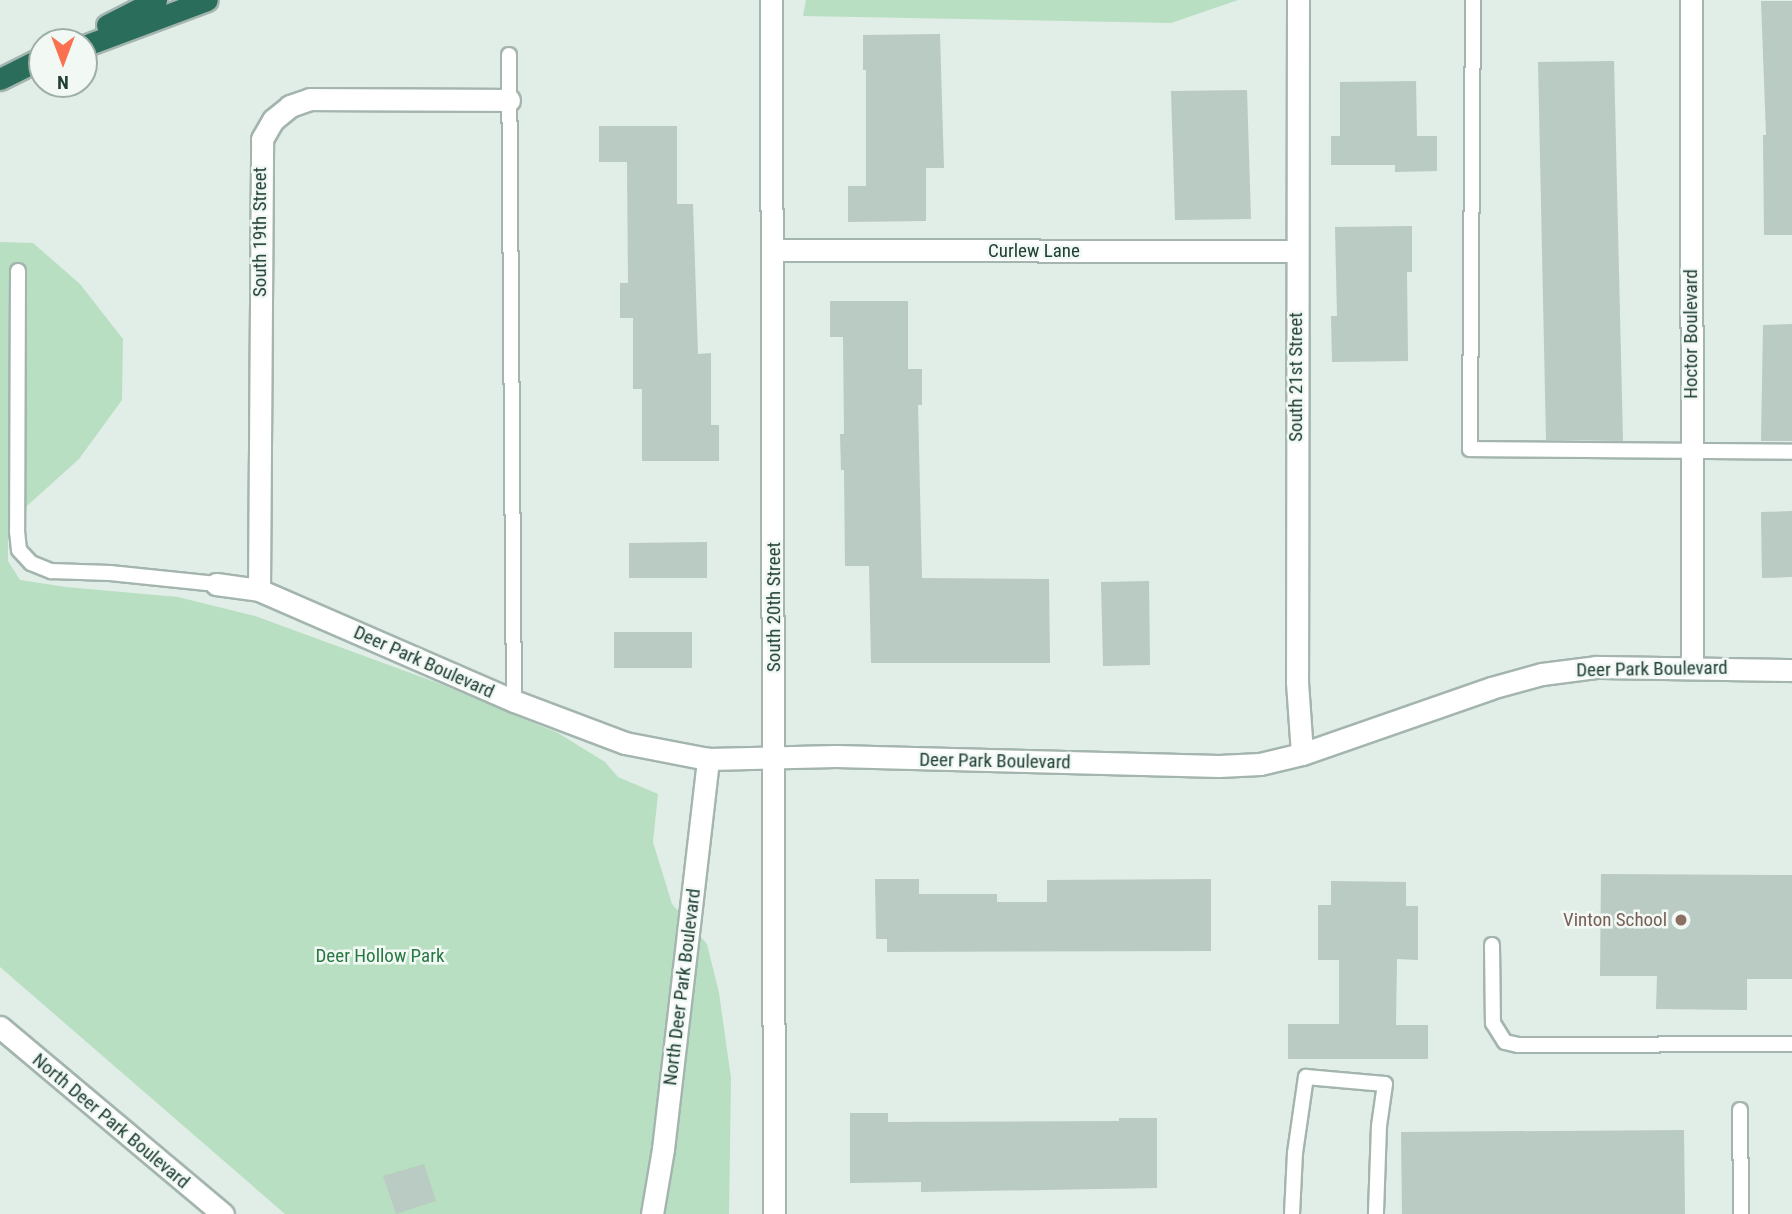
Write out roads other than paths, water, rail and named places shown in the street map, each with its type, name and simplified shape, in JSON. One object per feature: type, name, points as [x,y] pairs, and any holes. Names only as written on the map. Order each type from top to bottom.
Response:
[{"type":"highway","points":[[98,30],[156,0]]},
{"type":"highway","points":[[98,41],[208,0]]},
{"type":"highway","points":[[7,76],[28,66]]},
{"type":"street","name":"South 20th Street","points":[[771,0],[774,1214]]},
{"type":"street","name":"South 21st Street","points":[[1298,0],[1297,682],[1302,754]]},
{"type":"street","name":"Hoctor Boulevard","points":[[1691,0],[1692,667]]},
{"type":"street","name":"South 19th Street","points":[[259,590],[262,139],[273,120],[290,106],[310,99],[509,100]]},
{"type":"street","name":"Curlew Lane","points":[[772,250],[1296,251]]},
{"type":"street","name":"Deer Park Boulevard","points":[[216,584],[259,590],[513,701],[625,743],[708,759],[774,757],[1219,766],[1260,764],[1302,754],[1464,697],[1542,674],[1595,667],[1792,670]]},
{"type":"street","name":"North Deer Park Boulevard","points":[[652,1214],[665,1135],[708,759]]},
{"type":"street","name":"North Deer Park Boulevard","points":[[0,1027],[223,1214]]},
{"type":"lane","points":[[1473,0],[1470,449],[1792,452]]},
{"type":"lane","points":[[509,55],[513,701]]},
{"type":"lane","points":[[18,271],[19,550],[31,563],[51,571],[216,584]]},
{"type":"lane","points":[[1492,945],[1493,1023],[1505,1042],[1518,1045],[1792,1044]]},
{"type":"lane","points":[[1292,1214],[1295,1153],[1306,1077],[1385,1084],[1378,1126],[1376,1214]]},
{"type":"lane","points":[[1740,1110],[1741,1214]]},
{"type":"place","name":"Vinton School","points":[[1681,920]]},
{"type":"park label","name":"Deer Hollow Park","points":[[380,956]]}]
